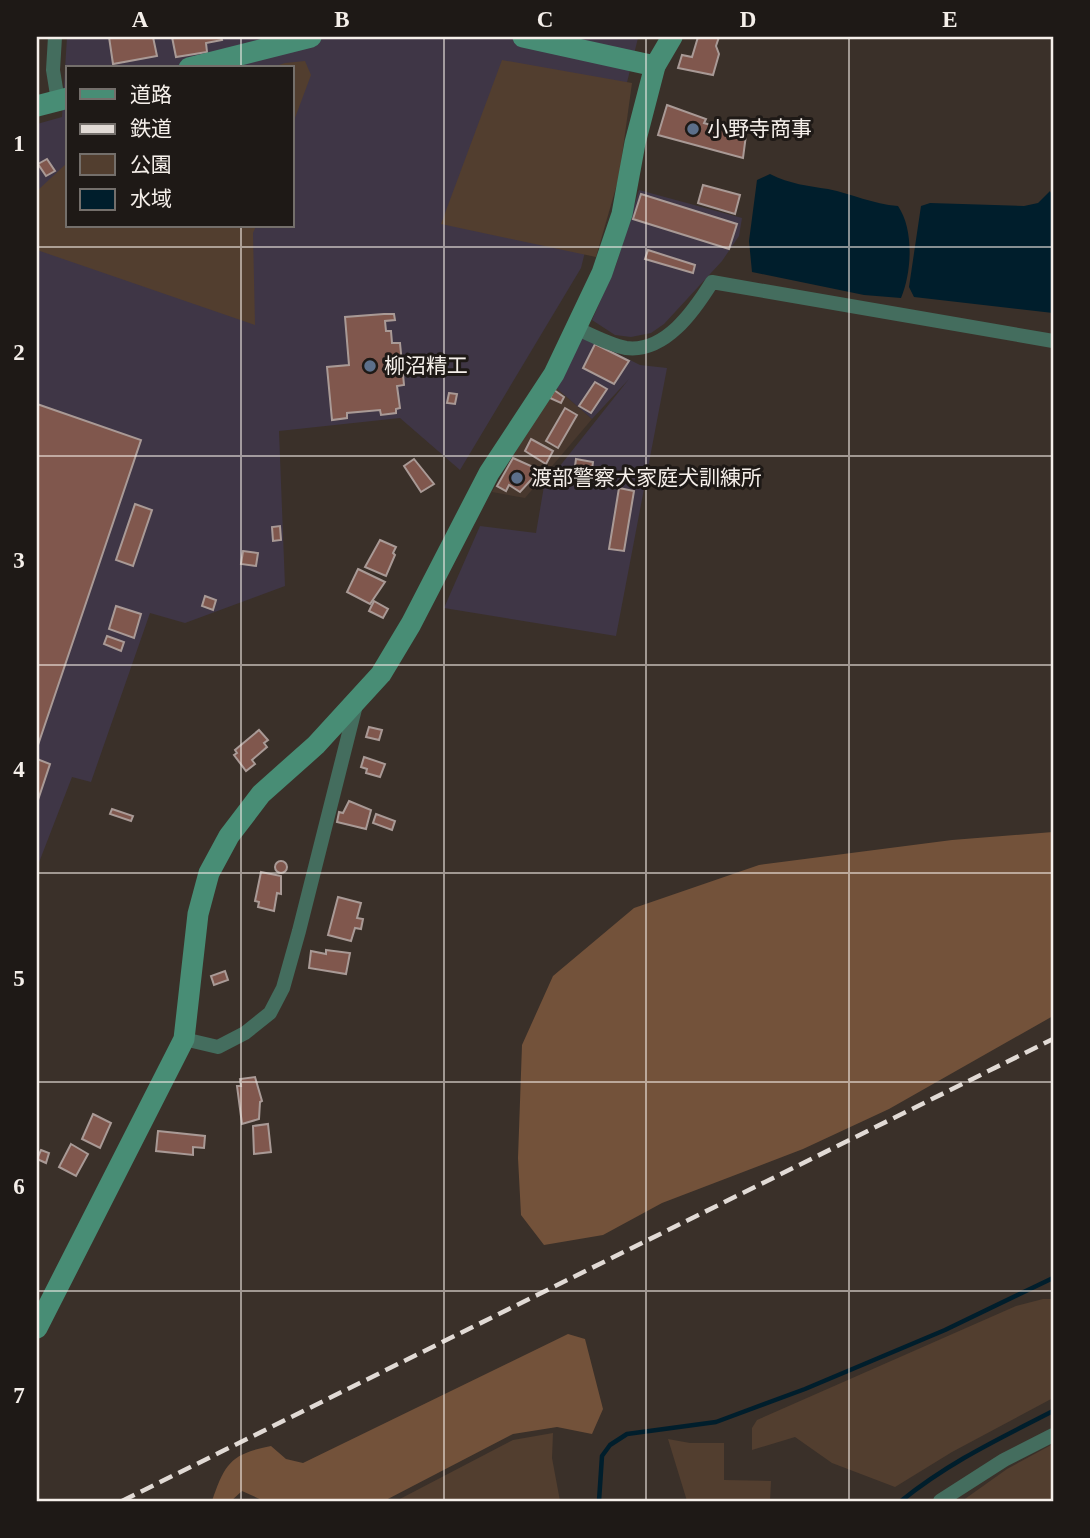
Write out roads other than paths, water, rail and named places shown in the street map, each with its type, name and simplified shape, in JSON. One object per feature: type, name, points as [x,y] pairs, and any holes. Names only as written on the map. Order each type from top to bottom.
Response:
[{"type":"street","points":[[37,106],[63,99],[52,70],[55,37]]},
{"type":"street","points":[[197,66],[311,37]]},
{"type":"street","points":[[523,37],[655,66]]},
{"type":"street","points":[[37,1328],[184,1040],[198,914],[209,873],[229,836],[261,794],[316,745],[381,674],[411,624],[489,473],[554,374],[602,273],[622,214],[635,143],[655,66],[672,37]]},
{"type":"street","points":[[576,328],[624,348],[645,349],[669,334],[694,311],[712,282],[1053,341]]},
{"type":"street","points":[[184,1040],[218,1047],[252,1028],[270,1013],[283,988],[356,704]]},
{"type":"street","points":[[940,1501],[1004,1460],[1053,1435]]},
{"type":"water","points":[[770,174],[806,186],[898,206],[907,226],[910,251],[901,298],[864,295],[752,272],[749,241],[757,180]]},
{"type":"water","points":[[1050,191],[1053,197],[1053,313],[914,297],[909,287],[921,206],[930,203],[1024,206],[1038,203]]},
{"type":"waterway","points":[[599,1501],[602,1456],[610,1445],[627,1434],[716,1422],[805,1389],[945,1330],[1053,1278]]},
{"type":"waterway","points":[[901,1501],[956,1463],[1053,1411]]},
{"type":"railway","points":[[122,1501],[1053,1039]]},
{"type":"place","name":"小野寺商事","points":[[693,129]]},
{"type":"place","name":"柳沼精工","points":[[370,366]]},
{"type":"place","name":"渡部警察犬家庭犬訓練所","points":[[517,478]]}]
